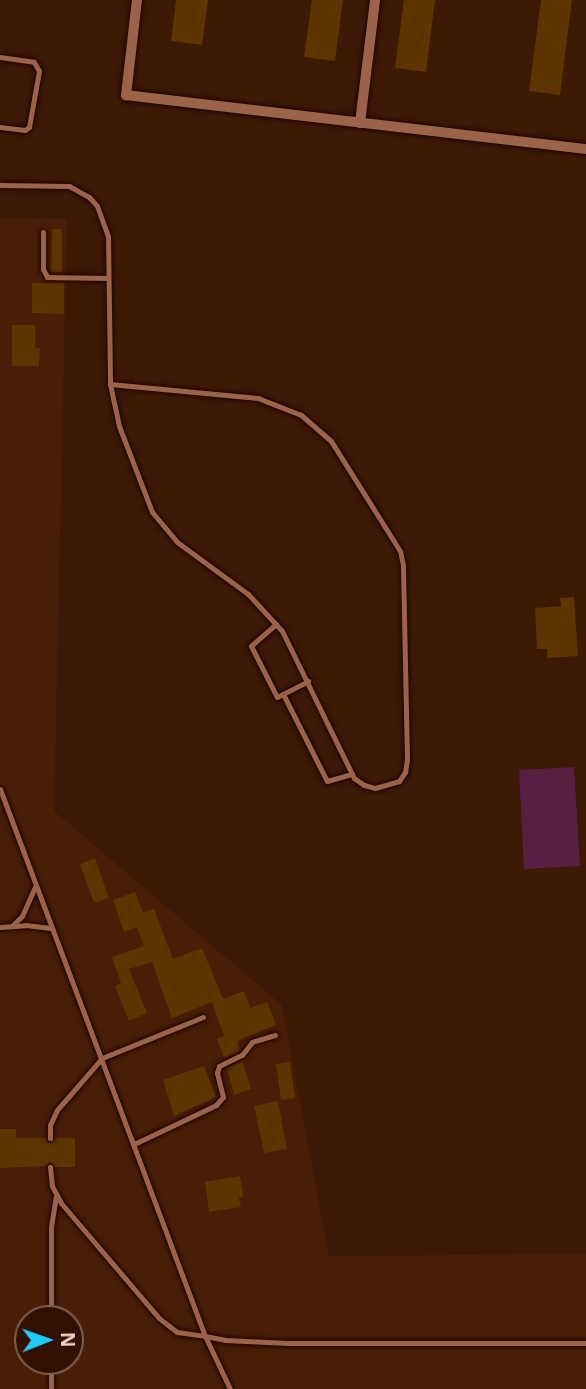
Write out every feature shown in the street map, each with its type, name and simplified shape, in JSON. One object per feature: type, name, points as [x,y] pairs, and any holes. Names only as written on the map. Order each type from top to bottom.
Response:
[{"type":"street","points":[[137,0],[126,95],[586,149]]},
{"type":"street","points":[[360,123],[375,0]]},
{"type":"lane","points":[[0,57],[34,62],[39,71],[29,127],[25,130],[0,127]]},
{"type":"lane","points":[[0,185],[69,186],[89,197],[104,220],[108,236],[110,384],[119,426],[152,512],[177,542],[248,594],[275,624],[308,681],[352,774],[364,785],[375,788],[399,781],[405,772],[405,582],[400,551],[331,441],[301,415],[258,398],[110,384]]},
{"type":"lane","points":[[43,232],[44,275],[108,278]]},
{"type":"lane","points":[[275,624],[251,646],[277,697],[308,681]]},
{"type":"lane","points":[[283,694],[327,781],[352,774]]},
{"type":"lane","points":[[0,789],[205,1336],[230,1389]]},
{"type":"lane","points":[[12,926],[22,916],[35,886]]},
{"type":"lane","points":[[0,927],[51,928]]},
{"type":"lane","points":[[50,1138],[50,1125],[57,1110],[102,1058],[203,1017]]},
{"type":"lane","points":[[134,1144],[216,1105],[223,1097],[217,1073],[219,1066],[242,1055],[252,1042],[275,1035]]},
{"type":"lane","points":[[50,1167],[56,1196],[51,1227],[51,1305]]},
{"type":"lane","points":[[56,1196],[159,1318],[177,1332],[225,1340],[289,1343],[586,1343]]},
{"type":"shaded area","points":[[0,218],[67,219],[54,811],[282,1005],[329,1256],[586,1254],[586,1389],[0,1389]]},
{"type":"shaded area","points":[[574,767],[580,866],[524,869],[519,770]]},
{"type":"building","points":[[176,0],[208,0],[202,45],[171,41]]},
{"type":"building","points":[[312,0],[343,0],[335,61],[304,57]]},
{"type":"building","points":[[404,0],[435,0],[426,72],[395,68]]},
{"type":"building","points":[[541,0],[572,0],[560,95],[529,91]]},
{"type":"building","points":[[52,229],[62,229],[62,272],[51,272]]},
{"type":"building","points":[[32,283],[64,283],[64,314],[32,313]]},
{"type":"building","points":[[12,325],[35,325],[35,348],[40,348],[39,366],[12,366]]},
{"type":"building","points":[[574,597],[578,656],[547,658],[547,649],[537,649],[535,608],[561,606],[560,598]]},
{"type":"building","points":[[95,858],[109,898],[94,903],[80,864]]},
{"type":"building","points":[[135,892],[143,913],[154,909],[173,959],[202,948],[223,999],[244,991],[250,1008],[267,1002],[276,1025],[241,1039],[237,1042],[239,1051],[224,1058],[217,1038],[224,1036],[212,1002],[172,1018],[152,962],[129,969],[147,1013],[129,1021],[115,986],[121,983],[112,957],[144,946],[137,927],[124,932],[113,900]]},
{"type":"building","points":[[242,1061],[251,1089],[234,1095],[227,1068]]},
{"type":"building","points":[[290,1062],[295,1098],[281,1100],[276,1064]]},
{"type":"building","points":[[204,1066],[216,1097],[174,1116],[163,1080]]},
{"type":"building","points":[[278,1101],[287,1149],[264,1153],[254,1106]]},
{"type":"building","points":[[0,1129],[16,1129],[16,1138],[45,1138],[49,1143],[55,1138],[75,1138],[75,1167],[55,1167],[50,1162],[45,1166],[0,1168]]},
{"type":"building","points":[[240,1176],[243,1197],[239,1197],[241,1207],[209,1212],[205,1182]]}]
